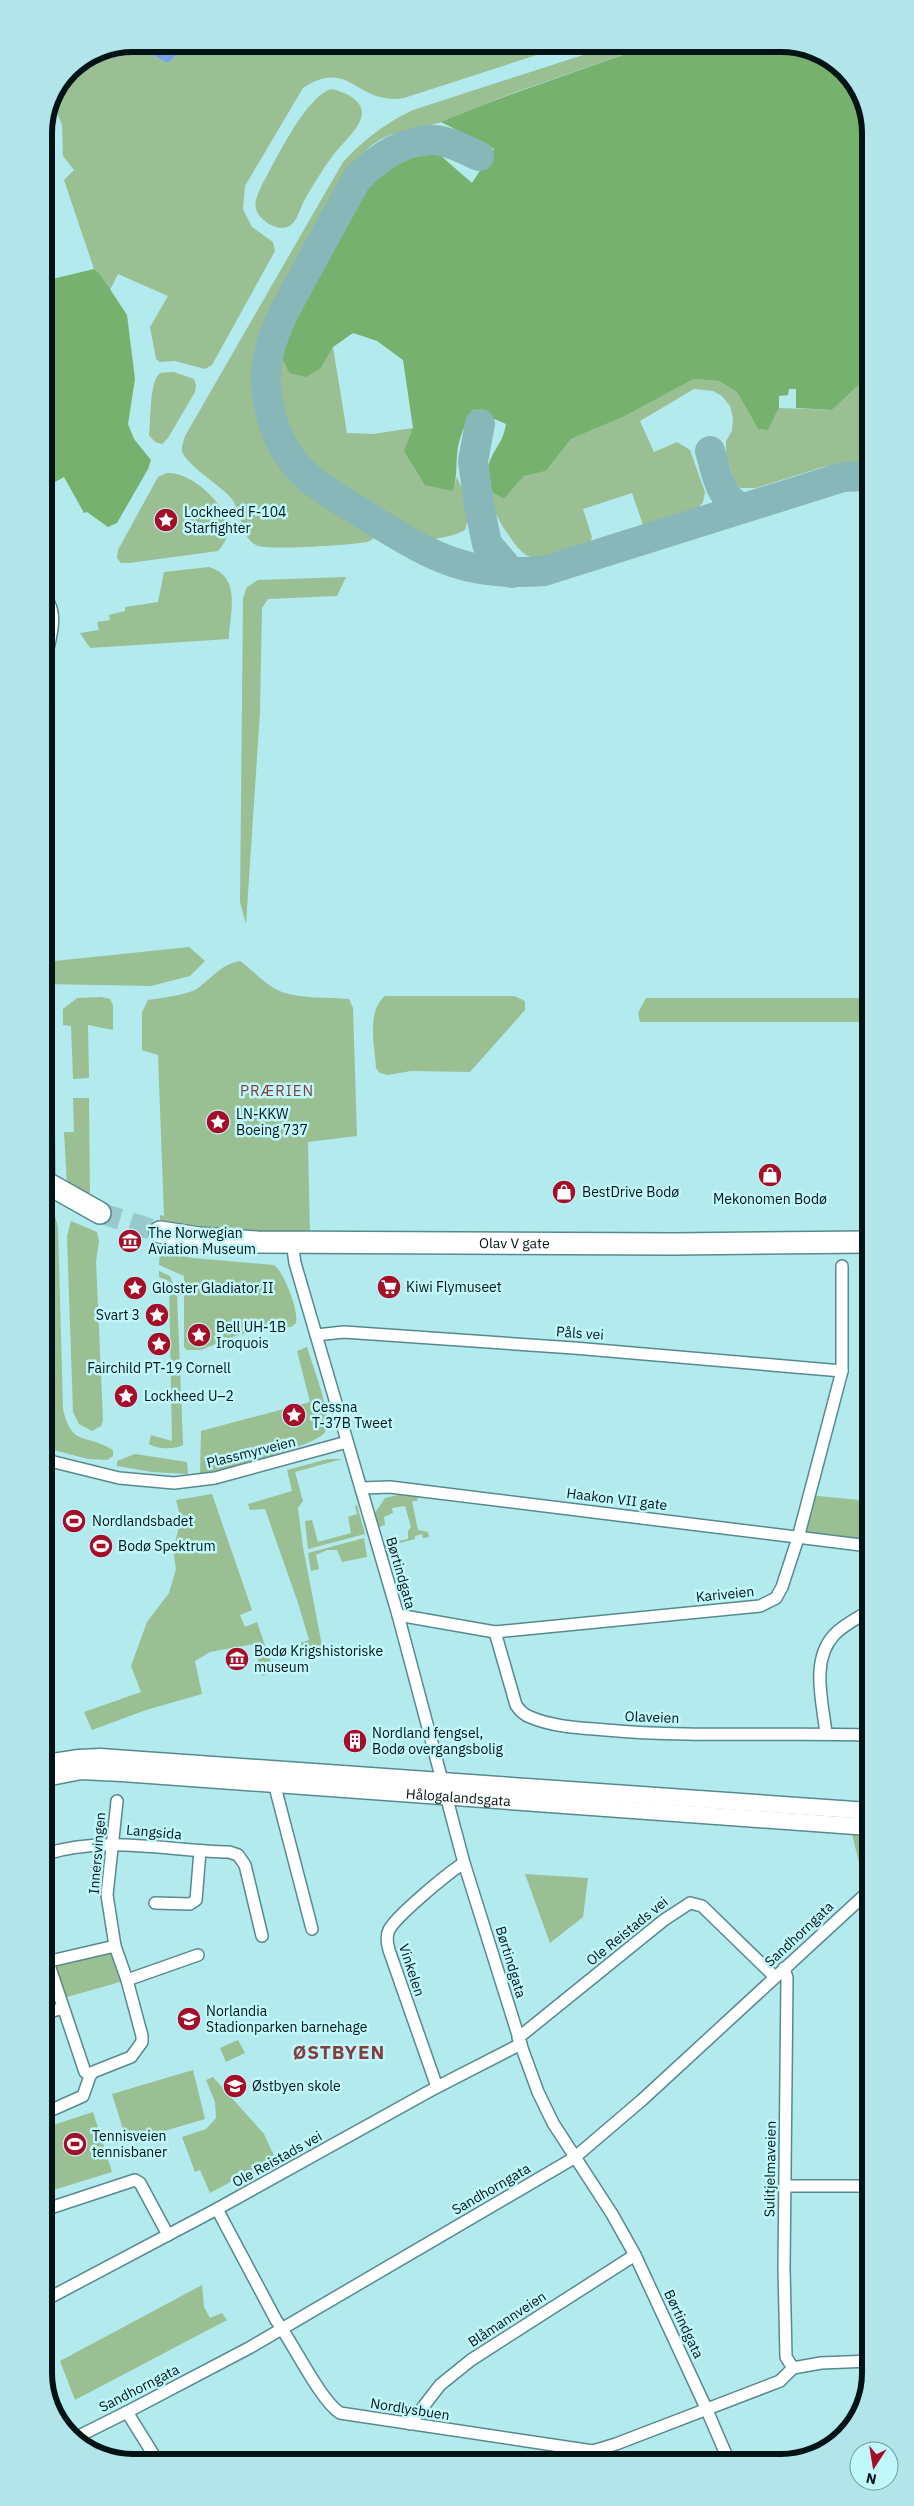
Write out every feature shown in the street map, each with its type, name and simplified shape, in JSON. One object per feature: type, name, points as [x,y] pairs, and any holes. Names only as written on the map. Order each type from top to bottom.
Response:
[{"type":"highway","points":[[53,1186],[100,1213]]},
{"type":"highway","name":"Olav V gate","points":[[160,1232],[229,1241],[292,1242],[674,1244],[862,1242]]},
{"type":"street","points":[[292,1242],[295,1263],[347,1442]]},
{"type":"street","name":"Kariveien","points":[[398,1615],[495,1632],[760,1606],[776,1598],[782,1587],[798,1538],[842,1371],[842,1266]]},
{"type":"street","name":"Påls vei","points":[[316,1335],[344,1332],[574,1348],[842,1371]]},
{"type":"street","name":"Plassmyrveien","points":[[52,1462],[119,1478],[174,1483],[215,1478],[347,1442]]},
{"type":"street","name":"Børtindgata","points":[[347,1442],[398,1615],[464,1863],[538,2092],[553,2123],[612,2214],[635,2255],[725,2454]]},
{"type":"street","name":"Haakon VII gate","points":[[361,1488],[390,1487],[862,1545]]},
{"type":"street","points":[[826,1734],[819,1670],[823,1654],[834,1635],[862,1616]]},
{"type":"street","name":"Olaveien","points":[[495,1632],[516,1705],[521,1712],[531,1718],[575,1728],[636,1733],[862,1735]]},
{"type":"street","name":"Hålogalandsgata","points":[[52,1763],[90,1757],[273,1777]]},
{"type":"street","name":"Hålogalandsgata","points":[[52,1777],[93,1771],[273,1777],[444,1789],[862,1811]]},
{"type":"street","points":[[273,1777],[312,1929]]},
{"type":"street","name":"Hålogalandsgata","points":[[444,1789],[862,1826]]},
{"type":"street","name":"Innersvingen","points":[[52,2109],[83,2096],[90,2076],[94,2072],[126,2060],[139,2047],[142,2036],[127,1980],[115,1946],[107,1895],[114,1844],[117,1801]]},
{"type":"street","name":"Langsida","points":[[52,1853],[85,1846],[114,1844],[230,1852],[242,1859],[262,1936]]},
{"type":"street","name":"Langsida","points":[[155,1903],[190,1904],[196,1900],[200,1851]]},
{"type":"street","name":"Vinkelen","points":[[437,2087],[388,1950],[387,1935],[389,1929],[404,1913],[464,1863]]},
{"type":"street","name":"Sandhorngata","points":[[82,2435],[282,2328],[574,2158],[642,2100],[862,1897]]},
{"type":"street","name":"Ole Reistads vei","points":[[52,2296],[217,2209],[520,2041],[664,1920],[690,1903],[702,1906],[775,1976]]},
{"type":"street","points":[[52,1961],[115,1946]]},
{"type":"street","points":[[127,1980],[198,1955]]},
{"type":"street","name":"Sulitjelmaveien","points":[[784,1968],[787,1978],[786,2357],[792,2368]]},
{"type":"street","points":[[52,1977],[85,2072]]},
{"type":"street","points":[[52,2011],[63,2008]]},
{"type":"street","points":[[52,2207],[135,2180],[140,2183],[168,2235]]},
{"type":"street","points":[[785,2186],[862,2186]]},
{"type":"street","name":"Nordlysbuen","points":[[217,2209],[282,2328],[326,2400],[335,2410],[346,2415],[593,2451],[780,2381],[792,2368]]},
{"type":"street","name":"Blåmannveien","points":[[410,2424],[440,2385],[471,2360],[635,2255]]},
{"type":"street","points":[[792,2368],[822,2363],[862,2361]]},
{"type":"street","points":[[127,2412],[152,2453]]},
{"type":"green space","points":[[147,52],[168,63],[179,52],[544,53],[404,98],[388,99],[343,80],[332,78],[319,80],[303,88],[245,186],[243,209],[252,227],[273,242],[275,251],[212,365],[205,369],[175,361],[160,362],[156,359],[150,327],[168,296],[118,274],[110,290],[100,274],[94,269],[64,180],[74,170],[63,156],[62,125],[56,110],[69,84],[93,63],[118,54]]},
{"type":"green space","points":[[590,53],[629,53],[510,94],[451,119],[385,137],[373,145],[351,167],[285,286],[273,312],[263,337],[256,363],[254,390],[258,417],[268,444],[286,472],[297,485],[318,501],[376,536],[367,542],[344,545],[263,547],[256,545],[244,530],[235,503],[185,456],[182,446],[185,436],[343,162],[375,133],[413,110]]},
{"type":"green space","points":[[629,53],[786,53],[802,55],[830,69],[848,88],[859,112],[861,123],[862,382],[832,410],[796,408],[796,389],[789,389],[788,395],[779,396],[779,408],[768,430],[758,429],[737,392],[719,381],[694,379],[623,417],[571,439],[546,471],[524,476],[504,499],[489,491],[488,473],[490,460],[502,438],[506,424],[473,410],[460,437],[453,491],[425,485],[404,451],[413,428],[403,360],[377,341],[353,333],[333,347],[321,368],[306,377],[289,373],[281,356],[313,282],[351,208],[365,186],[379,173],[395,163],[412,157],[430,155],[440,155],[472,183],[494,149],[441,122],[509,95]]},
{"type":"green space","points":[[331,89],[351,96],[359,104],[362,113],[361,119],[322,170],[293,223],[283,228],[272,225],[258,214],[256,209],[256,200],[261,187],[282,147],[301,117],[321,94]]},
{"type":"green space","points":[[94,269],[100,274],[127,315],[135,379],[128,424],[134,439],[151,460],[148,469],[117,523],[108,527],[87,512],[84,513],[64,477],[53,483],[53,279]]},
{"type":"green space","points":[[333,347],[347,433],[373,434],[413,428],[453,491],[457,477],[468,509],[465,530],[439,538],[424,539],[406,530],[331,481],[311,465],[300,452],[289,432],[283,411],[280,389],[281,356],[289,373],[321,368]]},
{"type":"green space","points":[[174,372],[194,379],[196,385],[195,392],[168,438],[162,444],[155,442],[149,435],[152,391],[157,376],[161,373]]},
{"type":"green space","points":[[694,379],[719,381],[737,392],[758,429],[768,430],[779,408],[832,410],[862,382],[862,464],[823,467],[756,488],[740,488],[735,483],[726,454],[726,441],[732,431],[733,418],[730,406],[722,396],[713,391],[694,389],[640,421],[654,452],[677,442],[690,450],[705,492],[703,502],[697,510],[685,516],[644,528],[632,493],[583,509],[592,537],[589,546],[559,556],[535,558],[521,551],[497,516],[490,496],[489,491],[504,499],[524,476],[546,471],[571,439],[623,417]]},
{"type":"green space","points":[[167,473],[187,478],[206,491],[215,500],[226,520],[228,530],[225,541],[218,551],[121,563],[117,558],[118,550],[158,477]]},
{"type":"green space","points":[[209,567],[219,572],[226,579],[230,587],[232,607],[229,639],[90,648],[80,633],[99,630],[97,622],[110,620],[109,615],[125,611],[125,607],[158,602],[164,572]]},
{"type":"green space","points":[[346,577],[337,596],[268,599],[262,608],[260,712],[246,924],[240,902],[243,598],[247,587],[258,580]]},
{"type":"green space","points":[[189,947],[205,961],[190,976],[151,986],[53,984],[53,961]]},
{"type":"green space","points":[[240,961],[265,982],[282,992],[306,997],[349,999],[353,1008],[357,1136],[308,1142],[310,1235],[251,1234],[160,1225],[160,1215],[164,1216],[158,1055],[142,1050],[142,1012],[148,1000],[188,993],[198,988],[222,968]]},
{"type":"green space","points":[[385,996],[514,996],[525,1001],[525,1010],[470,1072],[411,1071],[388,1075],[380,1073],[376,1068],[373,1040],[375,1011]]},
{"type":"green space","points":[[101,997],[110,999],[113,1005],[113,1030],[88,1025],[89,1078],[73,1079],[71,1026],[63,1025],[63,1009],[77,998]]},
{"type":"green space","points":[[646,998],[862,998],[862,1022],[640,1022],[638,1013]]},
{"type":"green space","points":[[73,1098],[89,1098],[90,1198],[67,1185],[64,1132],[74,1132]]},
{"type":"green space","points":[[53,1131],[55,1131],[56,1182],[53,1180]]},
{"type":"green space","points":[[53,1212],[58,1227],[63,1409],[71,1429],[76,1435],[113,1450],[113,1456],[107,1460],[88,1459],[52,1450]]},
{"type":"green space","points":[[71,1221],[97,1232],[99,1241],[96,1261],[103,1420],[101,1426],[92,1431],[79,1424],[73,1412],[67,1236]]},
{"type":"green space","points":[[160,1251],[192,1258],[274,1265],[282,1275],[290,1292],[296,1323],[291,1327],[271,1327],[235,1336],[201,1350],[187,1350],[184,1347],[184,1276],[159,1265]]},
{"type":"green space","points":[[159,1271],[170,1276],[177,1294],[183,1445],[170,1448],[156,1447],[149,1444],[151,1435],[172,1441],[169,1281],[159,1277]]},
{"type":"green space","points":[[307,1347],[324,1402],[327,1424],[325,1432],[318,1438],[288,1450],[200,1475],[201,1431],[310,1402],[297,1351]]},
{"type":"green space","points":[[135,1454],[187,1462],[188,1474],[152,1472],[117,1466],[117,1461]]},
{"type":"green space","points":[[328,1459],[342,1459],[295,1472],[303,1501],[298,1508],[303,1547],[323,1651],[300,1659],[295,1652],[297,1651],[295,1645],[309,1640],[298,1603],[265,1509],[250,1510],[248,1504],[292,1491],[287,1470]]},
{"type":"green space","points":[[212,1494],[252,1610],[240,1615],[245,1627],[257,1622],[274,1672],[262,1676],[254,1644],[210,1652],[195,1661],[202,1694],[146,1710],[92,1730],[84,1712],[141,1692],[131,1666],[147,1622],[169,1593],[176,1569],[173,1549],[181,1520],[176,1500]]},
{"type":"green space","points":[[398,1495],[418,1496],[417,1501],[412,1501],[418,1530],[428,1532],[429,1537],[423,1538],[422,1534],[415,1536],[415,1539],[388,1546],[390,1557],[387,1559],[382,1544],[408,1539],[408,1531],[411,1527],[405,1506],[392,1508],[393,1513],[384,1517],[385,1525],[378,1527],[375,1513],[385,1498]]},
{"type":"green space","points":[[808,1495],[862,1500],[862,1545],[798,1538]]},
{"type":"green space","points":[[357,1505],[365,1534],[308,1549],[305,1521],[312,1520],[318,1542],[351,1533],[348,1517],[357,1514],[355,1506]]},
{"type":"green space","points":[[364,1538],[367,1557],[342,1562],[337,1550],[327,1550],[316,1555],[319,1569],[311,1571],[308,1553]]},
{"type":"green space","points":[[852,1834],[862,1835],[861,1881],[860,1867]]},
{"type":"green space","points":[[525,1874],[588,1878],[583,1917],[550,1943]]},
{"type":"green space","points":[[115,1946],[127,1980],[60,1999],[52,1975],[52,1961]]},
{"type":"green space","points":[[238,2040],[245,2053],[226,2062],[220,2048]]},
{"type":"green space","points":[[193,2070],[205,2119],[127,2142],[112,2094]]},
{"type":"green space","points":[[213,2077],[264,2134],[275,2158],[210,2193],[200,2170],[195,2172],[182,2137],[206,2129],[216,2118],[215,2102],[206,2080]]},
{"type":"green space","name":"Tennisveien tennisbaner","points":[[93,2112],[112,2172],[52,2190],[52,2125]]},
{"type":"green space","points":[[202,2285],[204,2307],[210,2318],[222,2313],[227,2320],[75,2400],[60,2361]]},
{"type":"water","points":[[147,52],[179,52],[168,63]]},
{"type":"taxiway","points":[[479,156],[449,143],[431,140],[420,141],[399,148],[372,165],[356,180],[286,308],[274,336],[267,363],[268,399],[272,418],[286,451],[310,479],[374,521],[435,555],[474,568],[518,572],[544,571],[843,477],[862,476]]},
{"type":"taxiway","points":[[480,424],[473,461],[487,544],[512,573]]},
{"type":"taxiway","points":[[710,451],[717,477],[724,492],[729,499],[743,508]]},
{"type":"tunnel","points":[[100,1213],[160,1232]]},
{"type":"place","name":"Lockheed F-104 Starfighter","points":[[166,520]]},
{"type":"place","name":"LN-KKW Boeing 737","points":[[218,1122]]},
{"type":"place","name":"Mekonomen Bodø","points":[[770,1175]]},
{"type":"place","name":"BestDrive Bodø","points":[[564,1192]]},
{"type":"place","name":"The Norwegian Aviation Museum","points":[[130,1241]]},
{"type":"place","name":"Kiwi Flymuseet","points":[[389,1287]]},
{"type":"place","name":"Gloster Gladiator II","points":[[135,1288]]},
{"type":"place","name":"Svart 3","points":[[157,1315]]},
{"type":"place","name":"Bell UH-1B Iroquois","points":[[199,1335]]},
{"type":"place","name":"Fairchild PT-19 Cornell","points":[[159,1344]]},
{"type":"place","name":"Lockheed U–2","points":[[126,1396]]},
{"type":"place","name":"Cessna T-37B Tweet","points":[[294,1415]]},
{"type":"place","name":"Nordlandsbadet","points":[[74,1521]]},
{"type":"place","name":"Bodø Spektrum","points":[[101,1546]]},
{"type":"place","name":"Bodø Krigshistoriske museum","points":[[237,1659]]},
{"type":"place","name":"Nordland fengsel, Bodø overgangsbolig","points":[[355,1741]]},
{"type":"place","name":"Norlandia Stadionparken barnehage","points":[[189,2019]]},
{"type":"place","name":"Østbyen skole","points":[[235,2086]]},
{"type":"place","name":"Tennisveien tennisbaner","points":[[75,2144]]},
{"type":"district","name":"PRÆRIEN","points":[[277,1091]]},
{"type":"district","name":"ØSTBYEN","points":[[339,2052]]}]
